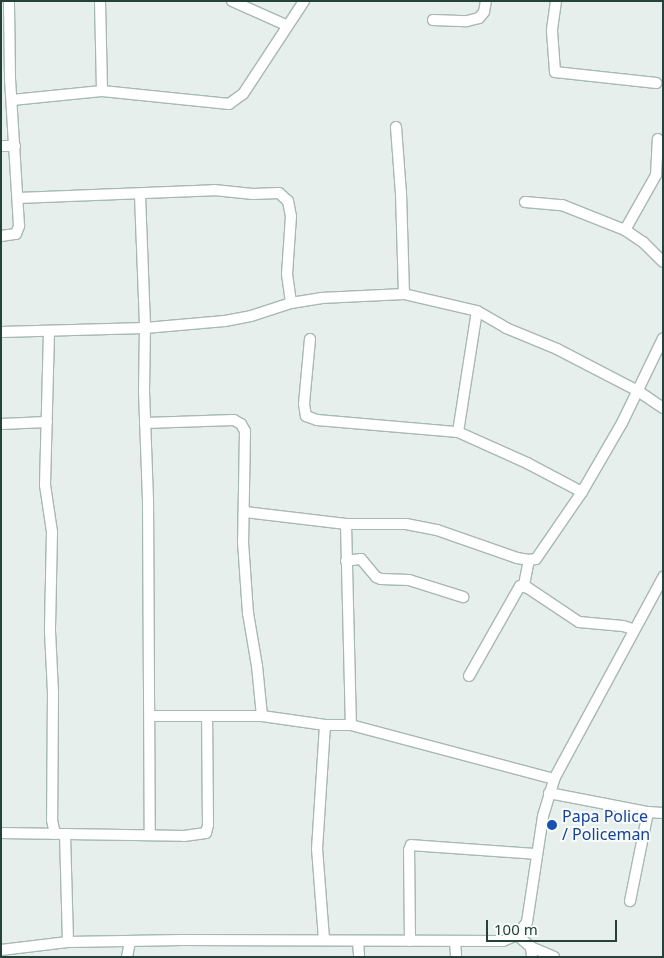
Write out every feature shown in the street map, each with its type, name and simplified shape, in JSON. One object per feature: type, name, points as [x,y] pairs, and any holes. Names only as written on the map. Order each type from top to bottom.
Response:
[{"type":"street","points":[[1,236],[16,234],[19,226],[9,1]]},
{"type":"street","points":[[100,1],[102,91]]},
{"type":"street","points":[[232,1],[286,25]]},
{"type":"street","points":[[12,100],[102,91],[229,104],[243,94],[286,25],[304,1]]},
{"type":"street","points":[[434,20],[467,21],[480,18],[484,12],[486,1]]},
{"type":"street","points":[[556,1],[552,31],[555,72],[656,83]]},
{"type":"street","points":[[396,127],[401,193],[404,294]]},
{"type":"street","points":[[625,230],[656,175],[658,139]]},
{"type":"street","points":[[1,146],[15,146]]},
{"type":"street","points":[[18,198],[60,195],[140,195],[214,190],[253,194],[280,193],[288,201],[291,216],[287,274],[291,303]]},
{"type":"street","points":[[140,195],[146,328],[145,423],[148,519],[150,835]]},
{"type":"street","points":[[525,202],[562,205],[625,230],[643,242],[663,262]]},
{"type":"street","points":[[1,332],[146,328],[225,321],[251,316],[291,303],[321,298],[404,294],[477,310],[506,328],[557,349],[638,391],[663,408]]},
{"type":"street","points":[[458,432],[477,310]]},
{"type":"street","points":[[49,332],[45,485],[52,532],[50,631],[53,692],[52,820],[60,834],[68,942]]},
{"type":"street","points":[[245,512],[346,524],[406,524],[437,530],[528,560],[536,558],[582,492],[638,391],[663,338]]},
{"type":"street","points":[[310,339],[304,404],[306,416],[325,421],[458,432],[527,463],[582,492]]},
{"type":"street","points":[[145,423],[234,420],[241,424],[245,431],[243,542],[248,613],[257,666],[262,716]]},
{"type":"street","points":[[1,424],[47,422]]},
{"type":"street","points":[[346,524],[351,725]]},
{"type":"street","points":[[346,560],[361,559],[376,577],[381,579],[409,580],[463,597]]},
{"type":"street","points":[[524,585],[528,560]]},
{"type":"street","points":[[6,952],[68,942],[503,941],[517,935],[527,922],[537,854],[549,793],[554,779],[633,629],[663,578]]},
{"type":"street","points":[[524,585],[579,622],[623,626],[633,629]]},
{"type":"street","points":[[469,676],[520,586],[524,585]]},
{"type":"street","points":[[150,716],[262,716],[325,725],[351,725],[554,779]]},
{"type":"street","points":[[1,833],[184,836],[206,833],[208,825],[207,716]]},
{"type":"street","points":[[324,940],[316,849],[325,725]]},
{"type":"street","points":[[549,793],[648,812],[663,813]]},
{"type":"street","points":[[630,901],[648,812]]},
{"type":"street","points":[[410,941],[409,850],[411,845],[420,844],[537,854]]},
{"type":"street","points":[[517,935],[532,952],[554,957]]},
{"type":"street","points":[[127,957],[130,941]]},
{"type":"street","points":[[358,941],[359,957]]},
{"type":"street","points":[[455,941],[456,957]]},
{"type":"place","name":"Papa Police / Policeman","points":[[552,825]]}]
